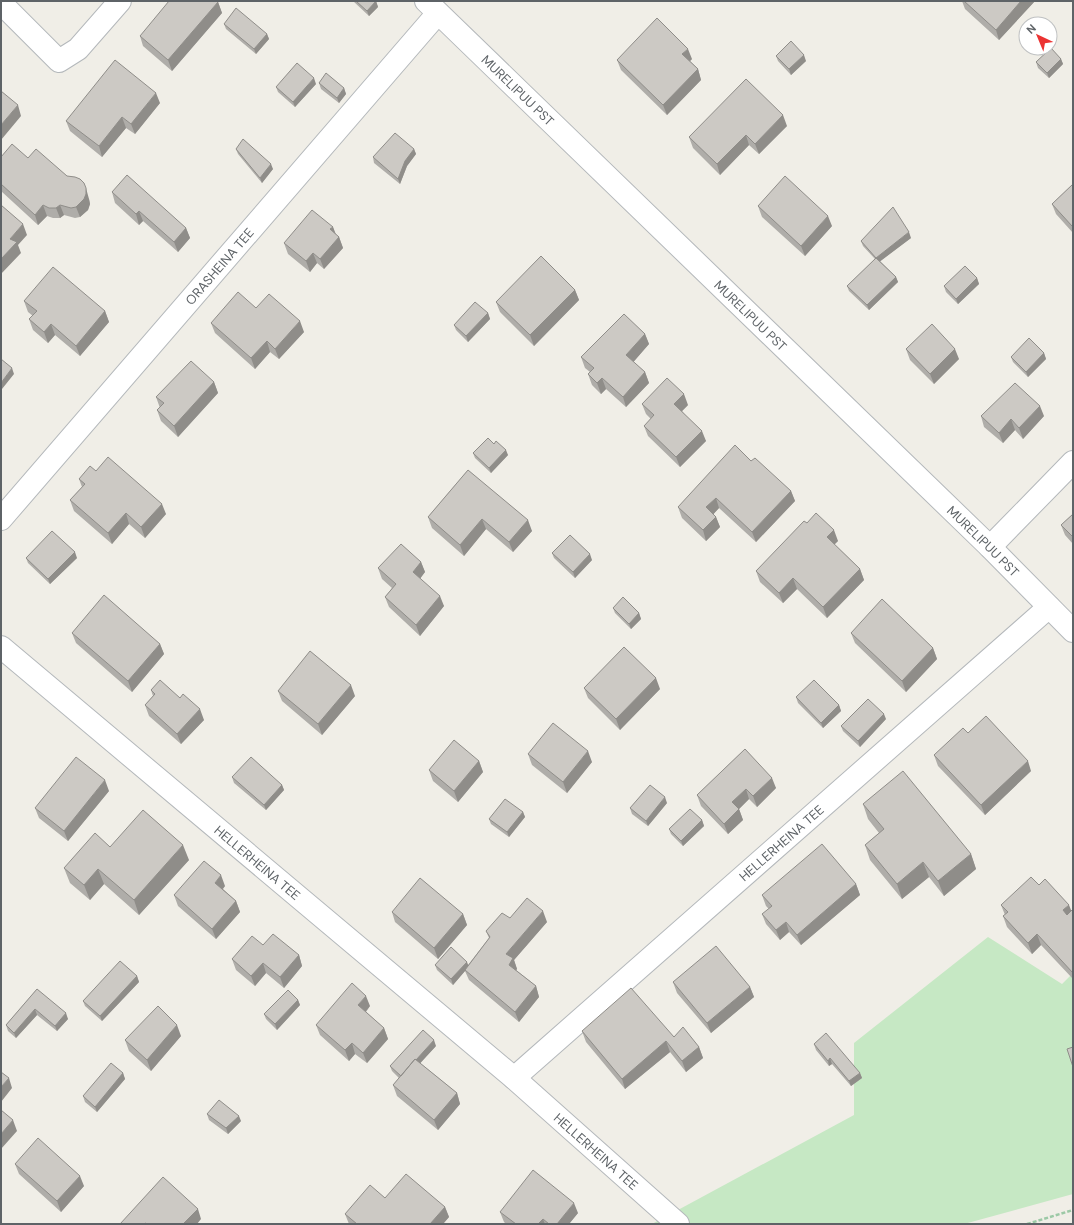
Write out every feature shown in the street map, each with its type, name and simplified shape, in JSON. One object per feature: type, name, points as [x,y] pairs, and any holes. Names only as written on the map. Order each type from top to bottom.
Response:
[{"type":"street","points":[[1,3],[59,61],[78,49],[120,1]]},
{"type":"street","name":"ORASHEINA TEE","points":[[1,519],[432,7]]},
{"type":"street","name":"MURELIPUU PST","points":[[432,7],[990,547],[1073,631]]},
{"type":"street","points":[[990,547],[1073,462]]},
{"type":"street","name":"HELLERHEINA TEE","points":[[514,1078],[1049,607]]},
{"type":"street","name":"HELLERHEINA TEE","points":[[1,647],[514,1078],[678,1224]]},
{"type":"path","points":[[1027,1224],[1073,1210]]},
{"type":"green space","points":[[988,937],[1062,984],[1073,973],[1073,1194],[964,1224],[652,1224],[854,1115],[854,1043]]},
{"type":"building","points":[[169,1],[218,2],[168,60],[140,36]]},
{"type":"building","points":[[356,1],[376,1],[367,11]]},
{"type":"building","points":[[964,1],[1021,1],[996,30]]},
{"type":"building","points":[[236,8],[267,34],[254,49],[224,24]]},
{"type":"building","points":[[657,18],[688,49],[682,54],[698,69],[663,105],[617,60]]},
{"type":"building","points":[[791,41],[804,55],[789,69],[776,56]]},
{"type":"building","points":[[1042,56],[1058,56],[1061,59],[1047,73],[1036,62]]},
{"type":"building","points":[[115,60],[156,93],[131,124],[122,117],[99,146],[66,121]]},
{"type":"building","points":[[297,63],[314,78],[293,102],[276,87]]},
{"type":"building","points":[[326,73],[344,88],[337,98],[319,83]]},
{"type":"building","points":[[746,79],[783,115],[755,144],[746,135],[717,164],[689,137]]},
{"type":"building","points":[[1,91],[18,105],[1,125]]},
{"type":"building","points":[[395,133],[414,149],[405,161],[398,179],[373,157]]},
{"type":"building","points":[[243,139],[271,164],[260,178],[236,149]]},
{"type":"building","points":[[12,144],[28,158],[36,149],[67,176],[80,179],[86,188],[84,199],[76,207],[71,208],[60,205],[56,208],[49,208],[43,205],[35,215],[1,184],[1,157]]},
{"type":"building","points":[[127,175],[186,228],[174,242],[139,211],[136,214],[112,192]]},
{"type":"building","points":[[785,176],[828,216],[801,246],[758,206]]},
{"type":"building","points":[[1073,184],[1073,225],[1072,226],[1052,204]]},
{"type":"building","points":[[1,205],[23,224],[10,239],[17,242],[1,259]]},
{"type":"building","points":[[893,207],[909,232],[876,258],[861,241]]},
{"type":"building","points":[[312,210],[333,227],[330,229],[339,237],[320,259],[313,253],[306,261],[284,243]]},
{"type":"building","points":[[541,256],[575,290],[530,335],[496,302]]},
{"type":"building","points":[[876,258],[896,277],[867,305],[847,286]]},
{"type":"building","points":[[965,266],[977,278],[956,299],[944,286]]},
{"type":"building","points":[[53,267],[105,311],[76,346],[51,324],[44,332],[29,319],[37,311],[24,301]]},
{"type":"building","points":[[238,292],[256,308],[269,294],[300,321],[275,349],[267,341],[251,358],[211,323]]},
{"type":"building","points":[[475,302],[488,313],[466,336],[454,325]]},
{"type":"building","points":[[624,314],[645,334],[626,355],[645,372],[623,397],[602,378],[597,383],[588,374],[594,368],[581,357]]},
{"type":"building","points":[[932,324],[955,349],[930,374],[906,349]]},
{"type":"building","points":[[1029,338],[1044,353],[1026,372],[1011,357]]},
{"type":"building","points":[[1,359],[12,368],[1,383]]},
{"type":"building","points":[[191,361],[214,382],[174,426],[157,410],[164,403],[156,397]]},
{"type":"building","points":[[667,378],[684,394],[674,404],[702,431],[676,457],[644,426],[654,415],[642,404]]},
{"type":"building","points":[[1015,383],[1040,406],[1019,428],[1011,419],[999,433],[981,416]]},
{"type":"building","points":[[488,438],[494,444],[496,441],[506,450],[489,468],[473,453]]},
{"type":"building","points":[[735,445],[751,461],[755,458],[791,491],[752,532],[716,498],[706,507],[716,517],[703,530],[678,507]]},
{"type":"building","points":[[108,457],[162,504],[141,527],[126,513],[108,533],[70,500],[85,484],[79,479],[90,466],[96,471]]},
{"type":"building","points":[[468,470],[528,520],[509,542],[482,519],[460,545],[428,517]]},
{"type":"building","points":[[816,513],[834,530],[827,537],[860,569],[823,607],[793,578],[779,593],[756,571],[804,521],[807,523]]},
{"type":"building","points":[[1073,514],[1073,537],[1061,525]]},
{"type":"building","points":[[52,531],[75,552],[48,579],[26,558]]},
{"type":"building","points":[[570,535],[590,554],[573,572],[552,553]]},
{"type":"building","points":[[401,544],[421,562],[413,572],[440,596],[416,625],[385,597],[396,584],[378,568]]},
{"type":"building","points":[[104,595],[160,644],[128,681],[72,633]]},
{"type":"building","points":[[623,597],[639,613],[629,624],[613,608]]},
{"type":"building","points":[[882,599],[933,648],[902,681],[851,633]]},
{"type":"building","points":[[624,647],[656,678],[616,719],[584,688]]},
{"type":"building","points":[[310,651],[351,685],[318,724],[278,691]]},
{"type":"building","points":[[160,680],[180,698],[183,694],[200,709],[177,734],[145,705],[155,694],[151,690]]},
{"type":"building","points":[[814,680],[839,705],[821,723],[796,697]]},
{"type":"building","points":[[868,699],[884,714],[858,741],[841,726]]},
{"type":"building","points":[[986,716],[1028,761],[981,805],[934,755],[963,728],[968,733]]},
{"type":"building","points":[[553,723],[588,751],[563,782],[528,754]]},
{"type":"building","points":[[454,740],[479,761],[454,791],[429,770]]},
{"type":"building","points":[[745,749],[772,778],[753,796],[746,789],[732,802],[739,809],[724,824],[697,795]]},
{"type":"building","points":[[76,757],[105,780],[64,831],[35,808]]},
{"type":"building","points":[[251,757],[282,785],[264,805],[232,777]]},
{"type":"building","points":[[903,771],[971,854],[938,881],[923,862],[897,884],[865,845],[884,829],[863,804]]},
{"type":"building","points":[[650,785],[665,797],[646,821],[630,808]]},
{"type":"building","points":[[505,799],[523,812],[507,832],[489,819]]},
{"type":"building","points":[[690,809],[702,820],[681,841],[669,829]]},
{"type":"building","points":[[143,810],[183,845],[134,900],[98,869],[84,885],[64,868],[95,833],[110,847]]},
{"type":"building","points":[[822,844],[856,884],[797,935],[786,922],[776,930],[762,914],[772,906],[762,895]]},
{"type":"building","points":[[204,861],[221,875],[215,883],[236,901],[212,929],[174,895]]},
{"type":"building","points":[[1031,877],[1039,885],[1045,879],[1069,905],[1063,910],[1067,915],[1073,909],[1073,973],[1037,934],[1028,943],[1003,916],[1008,912],[1001,905]]},
{"type":"building","points":[[420,878],[463,914],[434,948],[392,912]]},
{"type":"building","points":[[527,898],[543,911],[506,954],[513,958],[509,965],[536,986],[515,1012],[465,970],[490,937],[486,931],[502,913],[510,918]]},
{"type":"building","points":[[273,934],[299,955],[280,977],[263,963],[251,976],[232,959],[252,936],[263,945]]},
{"type":"building","points":[[716,946],[750,987],[707,1023],[673,982]]},
{"type":"building","points":[[451,947],[467,962],[451,979],[435,965]]},
{"type":"building","points":[[120,961],[137,976],[100,1016],[83,1001]]},
{"type":"building","points":[[352,983],[366,996],[358,1005],[384,1028],[363,1053],[352,1043],[345,1050],[316,1025]]},
{"type":"building","points":[[631,988],[674,1037],[683,1027],[699,1047],[682,1061],[666,1041],[622,1079],[582,1031]]},
{"type":"building","points":[[37,989],[66,1013],[55,1026],[35,1009],[14,1033],[6,1025]]},
{"type":"building","points":[[288,990],[298,1000],[275,1024],[264,1014]]},
{"type":"building","points":[[158,1006],[177,1025],[147,1060],[125,1040]]},
{"type":"building","points":[[423,1030],[434,1040],[401,1076],[390,1066]]},
{"type":"building","points":[[826,1033],[860,1073],[849,1081],[830,1058],[828,1061],[814,1044]]},
{"type":"building","points":[[1073,1047],[1073,1067],[1067,1049]]},
{"type":"building","points":[[415,1059],[457,1093],[434,1120],[393,1085]]},
{"type":"building","points":[[111,1063],[123,1073],[95,1107],[83,1096]]},
{"type":"building","points":[[1,1072],[9,1078],[1,1087]]},
{"type":"building","points":[[219,1100],[239,1116],[226,1128],[207,1114]]},
{"type":"building","points":[[1,1110],[13,1120],[1,1134]]},
{"type":"building","points":[[38,1138],[80,1176],[57,1201],[15,1164]]},
{"type":"building","points":[[533,1170],[574,1203],[557,1224],[549,1224],[543,1219],[538,1224],[516,1224],[500,1212]]},
{"type":"building","points":[[406,1174],[445,1207],[430,1224],[357,1224],[345,1214],[370,1185],[385,1198]]},
{"type":"building","points":[[163,1177],[198,1209],[183,1224],[120,1224]]}]
